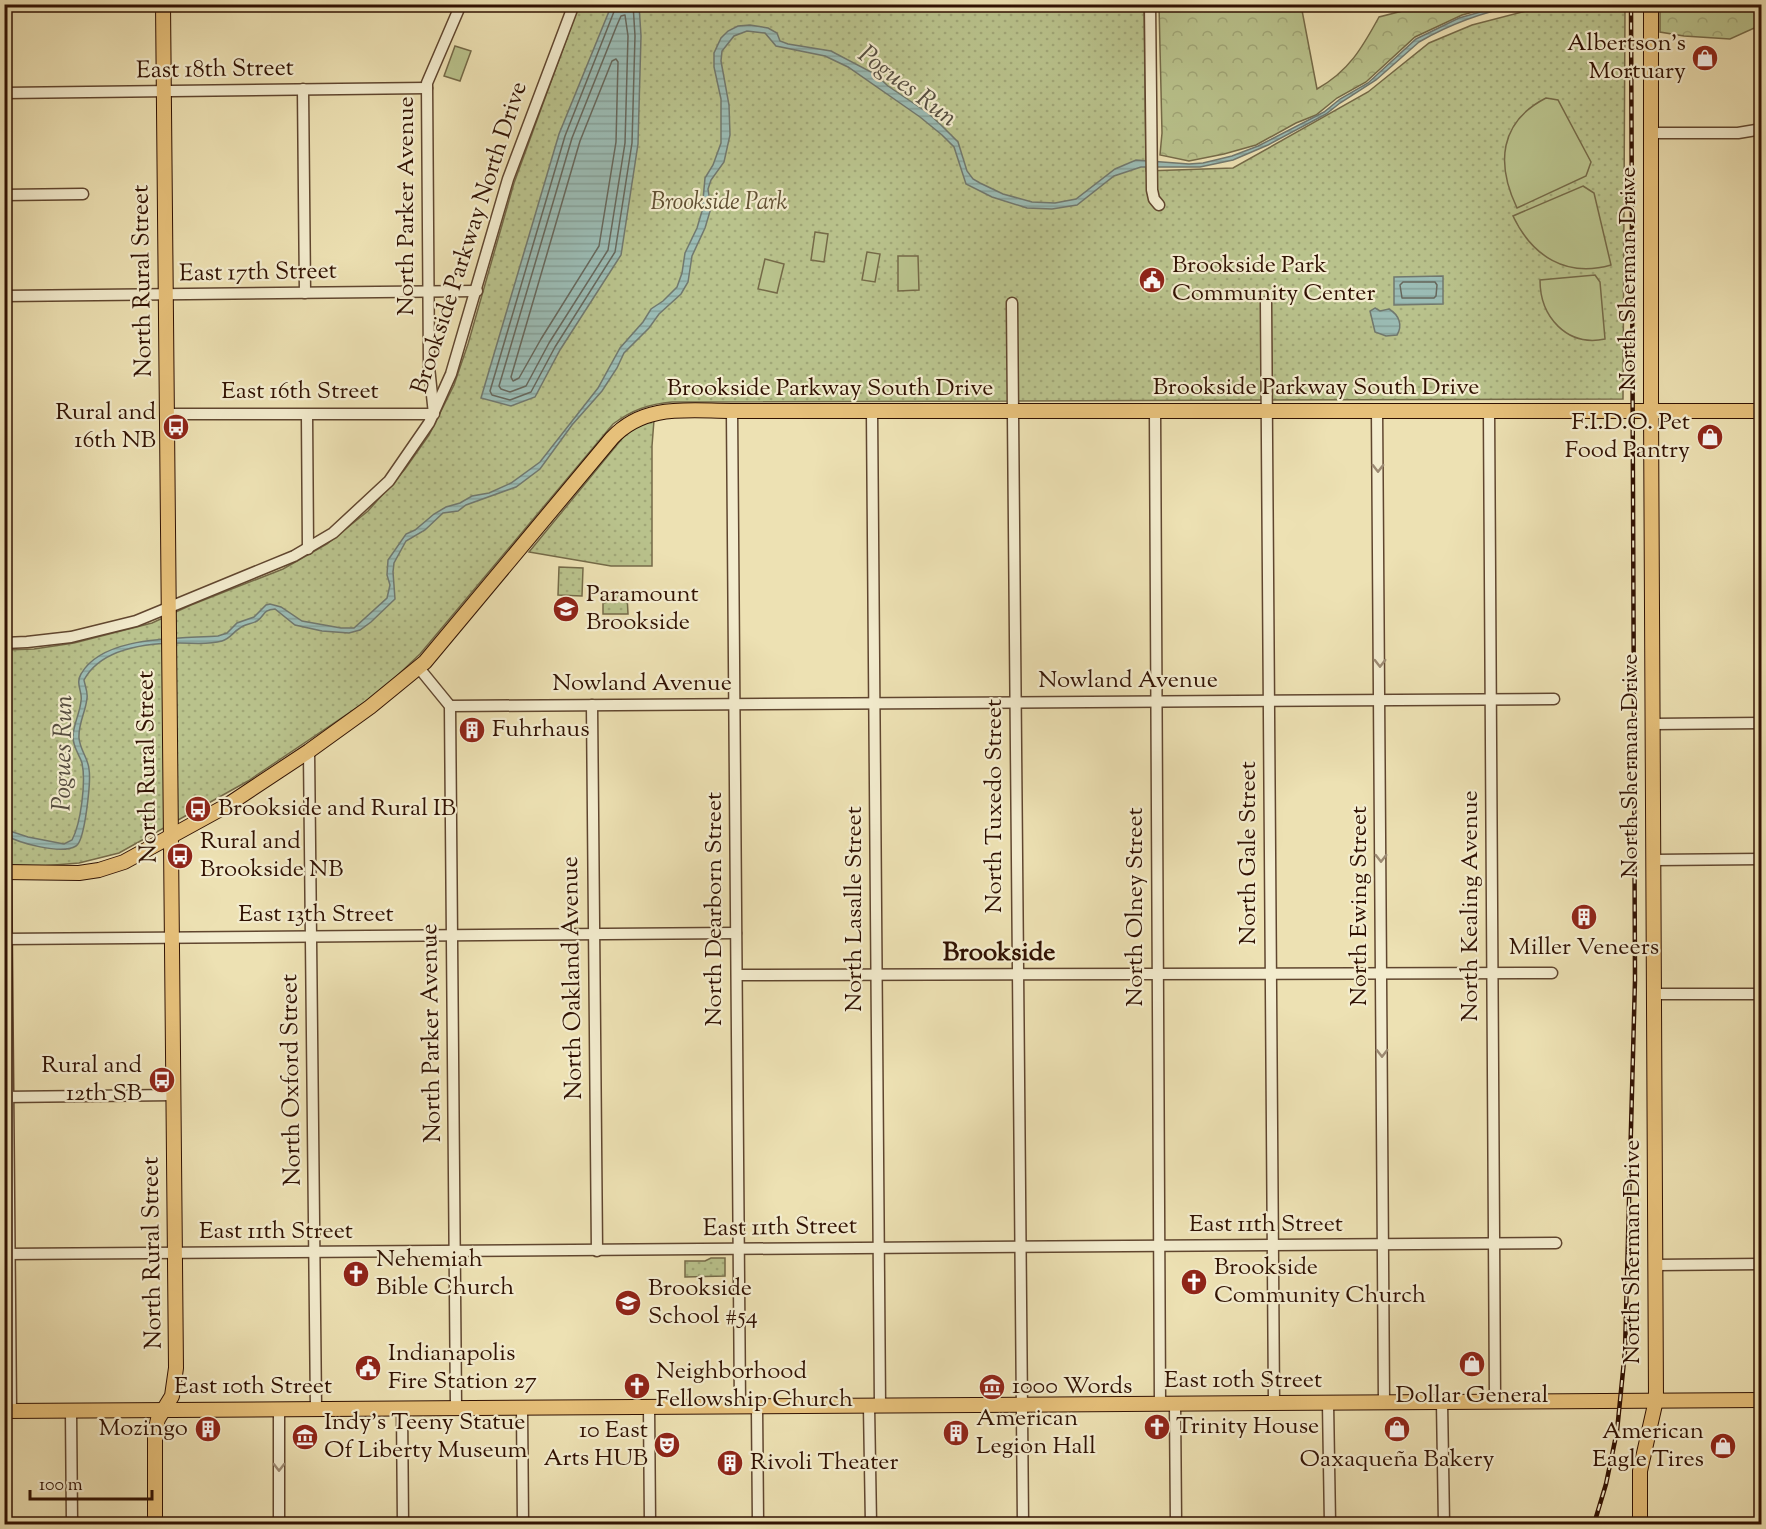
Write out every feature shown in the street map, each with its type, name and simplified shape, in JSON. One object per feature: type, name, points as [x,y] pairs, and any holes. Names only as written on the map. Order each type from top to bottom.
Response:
[{"type":"main road","name":"North Rural Street","points":[[155,1524],[155,1432],[158,1419],[172,1396],[176,1377],[163,4]]},
{"type":"main road","name":"North Sherman Drive","points":[[1640,1524],[1640,1471],[1656,1400],[1651,4]]},
{"type":"main road","name":"Brookside Parkway South Drive","points":[[5,872],[76,873],[99,870],[124,862],[261,784],[309,751],[419,668],[620,430],[639,418],[655,413],[1651,410]]},
{"type":"main road","points":[[1651,410],[1761,411]]},
{"type":"main road","name":"East 10th Street","points":[[8,1411],[1761,1400]]},
{"type":"street","name":"North Parker Avenue","points":[[434,414],[429,367],[427,83],[461,4]]},
{"type":"street","name":"Brookside Parkway North Drive","points":[[4,643],[79,635],[169,615],[308,549],[333,533],[389,481],[415,446],[434,414],[451,374],[511,170],[574,4]]},
{"type":"street","points":[[1150,4],[1153,195],[1159,205]]},
{"type":"street","name":"East 18th Street","points":[[4,93],[427,88]]},
{"type":"street","points":[[303,89],[305,293]]},
{"type":"street","points":[[1652,133],[1738,133],[1761,129]]},
{"type":"street","points":[[4,195],[83,194]]},
{"type":"street","name":"East 17th Street","points":[[4,296],[477,291]]},
{"type":"street","name":"North Gale Street","points":[[1266,302],[1274,1403]]},
{"type":"street","name":"North Tuxedo Street","points":[[1012,303],[1023,1524]]},
{"type":"street","name":"North Olney Street","points":[[1155,410],[1160,1404]]},
{"type":"street","name":"North Ewing Street","points":[[1377,410],[1384,1402]]},
{"type":"street","name":"North Kealing Avenue","points":[[1489,410],[1495,1402]]},
{"type":"street","name":"North Dearborn Street","points":[[732,411],[740,1407]]},
{"type":"street","name":"North Lasalle Street","points":[[870,1524],[879,1248],[872,411]]},
{"type":"street","name":"East 16th Street","points":[[167,414],[434,414]]},
{"type":"street","points":[[307,415],[308,549]]},
{"type":"street","points":[[419,668],[450,706]]},
{"type":"street","name":"Nowland Avenue","points":[[450,706],[1554,699]]},
{"type":"street","name":"North Oakland Avenue","points":[[592,705],[597,1251]]},
{"type":"street","name":"North Parker Avenue","points":[[450,706],[456,1408]]},
{"type":"street","points":[[1653,724],[1761,723]]},
{"type":"street","name":"North Oxford Street","points":[[309,751],[316,1409]]},
{"type":"street","points":[[1654,860],[1761,859]]},
{"type":"street","points":[[5,872],[8,1411]]},
{"type":"street","name":"East 13th Street","points":[[5,939],[736,933]]},
{"type":"street","points":[[737,975],[1552,973]]},
{"type":"street","points":[[1654,994],[1761,994]]},
{"type":"street","points":[[6,1097],[174,1095]]},
{"type":"street","name":"East 11th Street","points":[[7,1254],[1556,1243]]},
{"type":"street","points":[[1655,1265],[1761,1264]]},
{"type":"street","points":[[1761,1400],[1761,1442]]},
{"type":"street","points":[[1442,1402],[1444,1524]]},
{"type":"street","points":[[1328,1403],[1330,1524]]},
{"type":"street","points":[[1175,1404],[1176,1524]]},
{"type":"street","points":[[649,1407],[650,1524]]},
{"type":"street","points":[[757,1407],[758,1524]]},
{"type":"street","points":[[522,1408],[523,1524]]},
{"type":"street","points":[[402,1409],[403,1524]]},
{"type":"street","points":[[279,1410],[279,1524]]},
{"type":"street","points":[[71,1411],[72,1524]]},
{"type":"green space","name":"Brookside Park","points":[[579,5],[1144,5],[1146,171],[1233,168],[1368,92],[1429,43],[1472,25],[1530,10],[1625,9],[1623,399],[672,402],[648,406],[634,411],[613,424],[420,654],[380,692],[248,781],[119,853],[79,863],[42,866],[5,865],[4,650],[34,649],[74,643],[152,623],[283,569],[327,544],[368,511],[405,469],[429,435],[454,385],[514,183]]},
{"type":"green space","points":[[1159,5],[1301,5],[1317,89],[1338,75],[1354,58],[1379,17],[1426,5],[1499,5],[1462,15],[1415,37],[1366,82],[1337,98],[1316,115],[1256,145],[1189,161],[1160,155],[1162,133]]},
{"type":"green space","points":[[1660,5],[1715,11],[1734,5],[1761,5],[1761,25],[1730,39],[1660,32]]},
{"type":"green space","points":[[455,46],[471,51],[460,81],[444,76]]},
{"type":"green space","points":[[1546,98],[1558,100],[1591,162],[1586,176],[1517,208],[1506,176],[1506,146],[1519,119],[1530,108]]},
{"type":"green space","points":[[1583,186],[1594,193],[1611,265],[1579,268],[1565,266],[1552,260],[1540,253],[1530,242],[1513,216]]},
{"type":"green space","points":[[815,232],[828,234],[824,262],[811,260]]},
{"type":"green space","points":[[867,252],[880,254],[875,282],[862,280]]},
{"type":"green space","points":[[898,256],[918,256],[919,290],[898,291]]},
{"type":"green space","points":[[765,259],[784,264],[777,293],[758,289]]},
{"type":"green space","points":[[1595,275],[1600,282],[1605,339],[1591,340],[1568,334],[1558,326],[1545,306],[1540,280]]},
{"type":"green space","points":[[654,420],[652,566],[611,566],[529,552],[625,435],[638,426]]},
{"type":"green space","points":[[559,567],[583,568],[582,596],[558,595]]},
{"type":"green space","points":[[615,595],[627,595],[628,614],[603,614],[603,603],[608,602],[608,599],[615,599]]},
{"type":"green space","points":[[711,1258],[725,1258],[725,1276],[685,1277],[685,1261],[705,1261]]},
{"type":"water","points":[[612,4],[639,5],[641,36],[638,144],[621,255],[560,350],[535,397],[511,406],[481,398],[559,134]]},
{"type":"water","points":[[1505,5],[1519,5],[1467,19],[1419,42],[1376,80],[1326,114],[1268,145],[1233,160],[1200,167],[1141,167],[1114,176],[1077,205],[1052,209],[1027,208],[992,197],[966,184],[954,147],[942,135],[848,67],[825,56],[776,46],[765,33],[747,31],[734,36],[722,51],[721,61],[729,105],[730,135],[724,162],[711,180],[708,189],[711,208],[692,256],[688,282],[681,294],[659,314],[649,328],[624,353],[602,391],[572,425],[540,469],[516,487],[466,505],[458,511],[443,513],[425,530],[406,541],[394,563],[395,599],[360,630],[349,633],[322,631],[295,625],[275,609],[266,612],[257,621],[242,627],[222,641],[140,646],[113,654],[102,661],[84,680],[87,696],[79,738],[88,765],[89,776],[87,810],[79,842],[76,846],[69,848],[51,849],[5,835],[4,829],[28,837],[64,844],[72,840],[78,823],[83,791],[82,763],[73,741],[81,701],[79,678],[92,661],[106,652],[143,642],[218,636],[227,633],[237,623],[254,617],[270,604],[281,607],[302,621],[354,628],[387,598],[390,585],[387,575],[388,560],[406,534],[446,507],[511,483],[540,462],[598,388],[620,348],[643,322],[651,309],[677,287],[685,253],[702,211],[705,178],[713,165],[721,143],[721,99],[714,67],[714,53],[721,38],[728,31],[738,26],[750,25],[768,28],[777,33],[780,41],[831,51],[875,74],[888,86],[928,113],[958,142],[967,171],[973,179],[1003,194],[1032,202],[1055,203],[1076,199],[1115,169],[1136,160],[1203,163],[1232,156],[1258,146],[1324,112],[1340,99],[1368,83],[1416,39],[1459,18]]},
{"type":"water","points":[[1443,276],[1443,304],[1394,305],[1394,277]]},
{"type":"water","points":[[1375,308],[1380,311],[1389,309],[1395,314],[1400,324],[1397,335],[1386,336],[1375,332],[1370,311]]},
{"type":"railway","points":[[1594,1524],[1606,1484],[1617,1431],[1625,1351],[1635,980],[1631,4]]},
{"type":"place","name":"Albertson's Mortuary","points":[[1705,58]]},
{"type":"place","name":"Brookside Park Community Center","points":[[1152,280]]},
{"type":"place","name":"Rural and 16th NB","points":[[176,427]]},
{"type":"place","name":"F.I.D.O. Pet Food Pantry","points":[[1710,437]]},
{"type":"place","name":"Paramount Brookside","points":[[566,609]]},
{"type":"place","name":"Fuhrhaus","points":[[472,730]]},
{"type":"place","name":"Brookside and Rural IB","points":[[198,809]]},
{"type":"place","name":"Rural and Brookside NB","points":[[180,856]]},
{"type":"place","name":"Miller Veneers","points":[[1584,917]]},
{"type":"place","name":"Rural and 12th SB","points":[[162,1080]]},
{"type":"place","name":"Nehemiah Bible Church","points":[[356,1274]]},
{"type":"place","name":"Brookside Community Church","points":[[1194,1282]]},
{"type":"place","name":"Brookside School #54","points":[[628,1303]]},
{"type":"place","name":"Dollar General","points":[[1472,1364]]},
{"type":"place","name":"Indianapolis Fire Station 27","points":[[368,1368]]},
{"type":"place","name":"Neighborhood Fellowship Church","points":[[637,1386]]},
{"type":"place","name":"1000 Words","points":[[992,1387]]},
{"type":"place","name":"Trinity House","points":[[1157,1427]]},
{"type":"place","name":"Mozingo","points":[[208,1429]]},
{"type":"place","name":"Oaxaqueña Bakery","points":[[1397,1429]]},
{"type":"place","name":"American Legion Hall","points":[[956,1433]]},
{"type":"place","name":"Indy's Teeny Statue Of Liberty Museum","points":[[305,1437]]},
{"type":"place","name":"10 East Arts HUB","points":[[667,1445]]},
{"type":"place","name":"American Eagle Tires","points":[[1723,1446]]},
{"type":"place","name":"Rivoli Theater","points":[[730,1463]]},
{"type":"district","name":"Brookside","points":[[999,953]]},
{"type":"water label","name":"Pogues Run","points":[[907,87]]},
{"type":"water label","name":"Pogues Run","points":[[64,753]]}]
